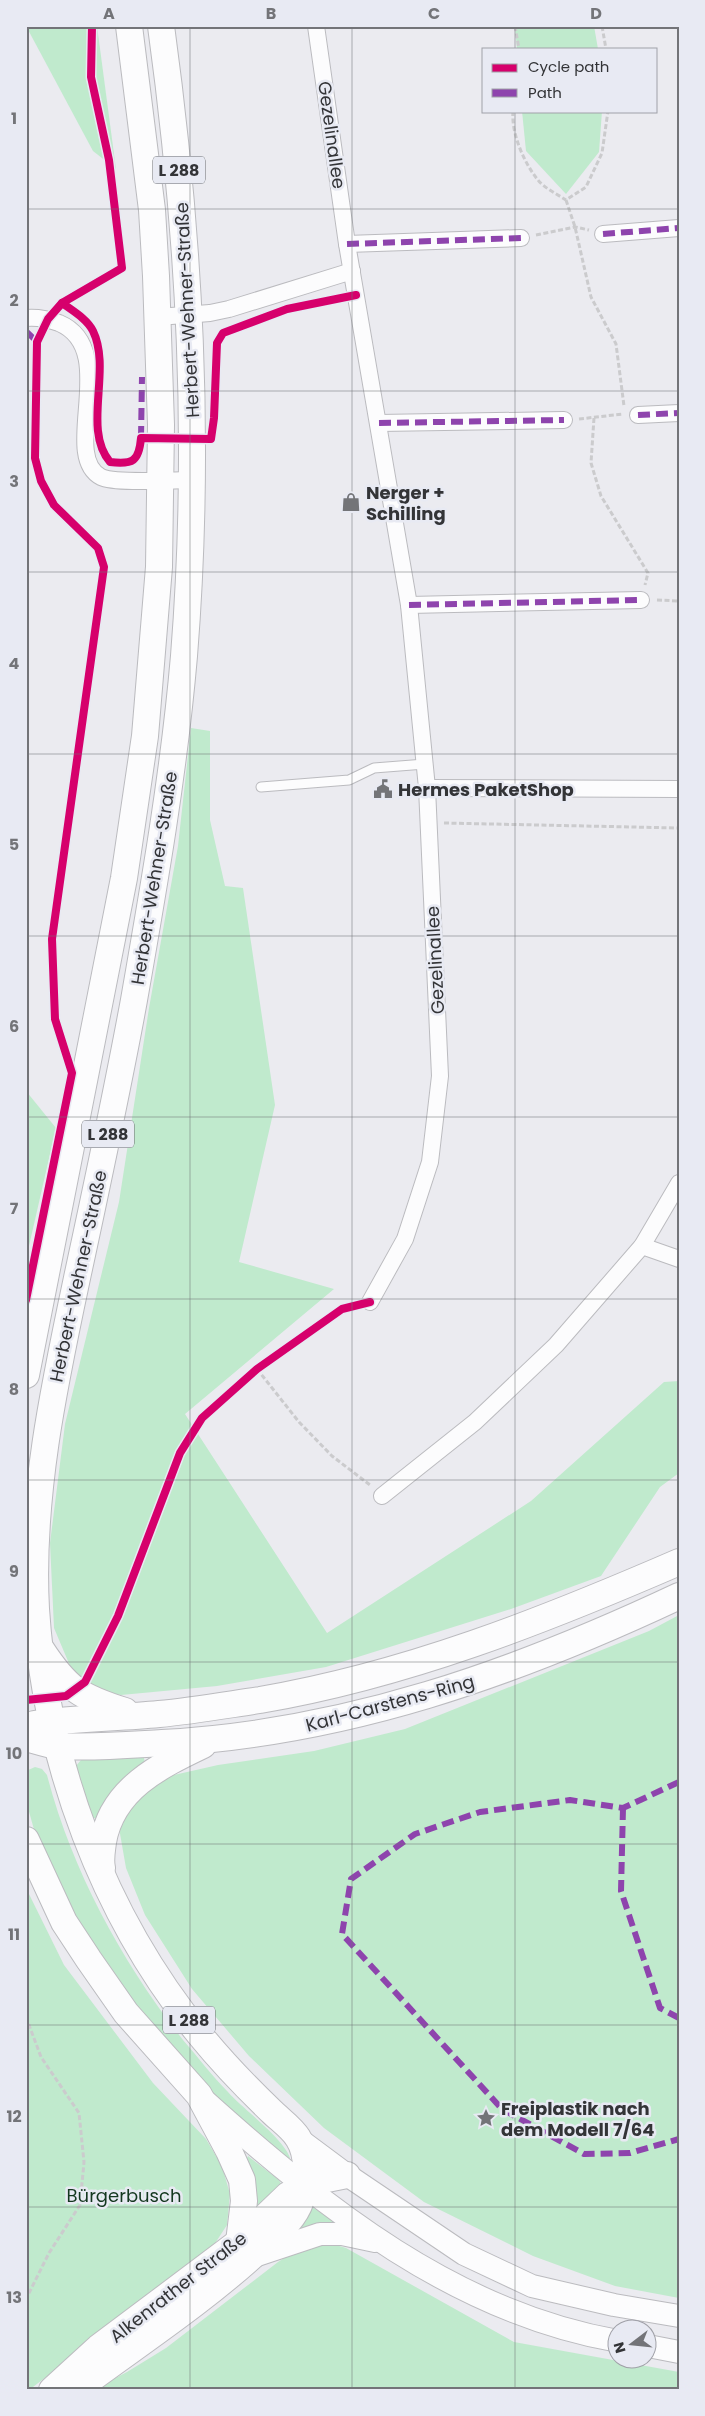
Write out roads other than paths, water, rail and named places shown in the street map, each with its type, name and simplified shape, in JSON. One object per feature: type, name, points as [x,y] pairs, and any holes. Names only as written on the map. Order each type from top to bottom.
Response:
[{"type":"main road","name":"Herbert-Wehner-Straße","points":[[26,1375],[75,1135],[136,811],[146,736],[157,596],[161,480],[158,317],[152,210],[129,26]]},
{"type":"main road","name":"Herbert-Wehner-Straße","points":[[55,1734],[39,1646],[36,1573],[37,1520],[44,1454],[65,1333],[130,1020],[166,813],[184,654],[192,480],[190,315],[182,188],[161,26]]},
{"type":"main road","name":"Karl-Carstens-Ring","points":[[26,1738],[55,1734],[140,1715],[260,1699],[357,1680],[540,1621],[679,1562]]},
{"type":"main road","name":"Karl-Carstens-Ring","points":[[26,1726],[55,1734],[215,1740],[299,1728],[368,1712],[488,1676],[612,1627],[679,1596]]},
{"type":"main road","points":[[39,1646],[61,1677],[74,1690],[88,1699],[140,1715]]},
{"type":"main road","name":"L 288","points":[[55,1734],[80,1822],[104,1882],[158,1976],[200,2036],[300,2140]]},
{"type":"main road","points":[[104,1882],[100,1860],[105,1829],[115,1806],[134,1785],[157,1769],[215,1740]]},
{"type":"main road","name":"L 288","points":[[26,1840],[64,1922],[126,2013],[200,2095],[305,2186]]},
{"type":"main road","name":"L 288","points":[[200,2095],[236,2164],[242,2180],[245,2250]]},
{"type":"main road","points":[[300,2140],[347,2175],[464,2254],[532,2286],[614,2305],[679,2316]]},
{"type":"main road","points":[[300,2140],[306,2165],[305,2186],[413,2262],[489,2303],[544,2323],[608,2339]]},
{"type":"main road","name":"Alkenrather Straße","points":[[76,2390],[228,2277],[277,2203],[305,2186],[347,2175]]},
{"type":"main road","points":[[245,2250],[320,2234],[342,2234],[383,2242]]},
{"type":"main road","name":"Alkenrather Straße","points":[[52,2390],[98,2348],[245,2250]]},
{"type":"main road","points":[[658,2348],[679,2352]]},
{"type":"street","name":"Gezelinallee","points":[[316,26],[352,271],[409,605],[427,788],[440,1076],[430,1162],[405,1240],[370,1302]]},
{"type":"street","points":[[603,234],[679,228]]},
{"type":"street","points":[[348,244],[521,238]]},
{"type":"street","points":[[158,317],[190,315],[229,309],[352,271]]},
{"type":"street","points":[[26,318],[48,319],[64,325],[75,333],[83,343],[87,364],[86,450],[90,466],[95,472],[109,479],[192,480]]},
{"type":"street","points":[[638,415],[679,413]]},
{"type":"street","points":[[379,423],[564,420]]},
{"type":"street","points":[[409,605],[641,600]]},
{"type":"street","points":[[427,788],[679,790]]},
{"type":"street","points":[[382,1496],[476,1422],[556,1345],[642,1246],[679,1182]]},
{"type":"street","points":[[642,1246],[679,1259]]},
{"type":"street","points":[[26,1858],[43,1880]]},
{"type":"lane","points":[[261,787],[348,780],[374,768],[425,764]]},
{"type":"place","name":"Nerger + Schilling","points":[[351,502]]},
{"type":"place","name":"Hermes PaketShop","points":[[383,789]]},
{"type":"place","name":"Freiplastik nach dem Modell 7/64","points":[[486,2118]]},
{"type":"park label","name":"Bürgerbusch","points":[[124,2195]]}]
